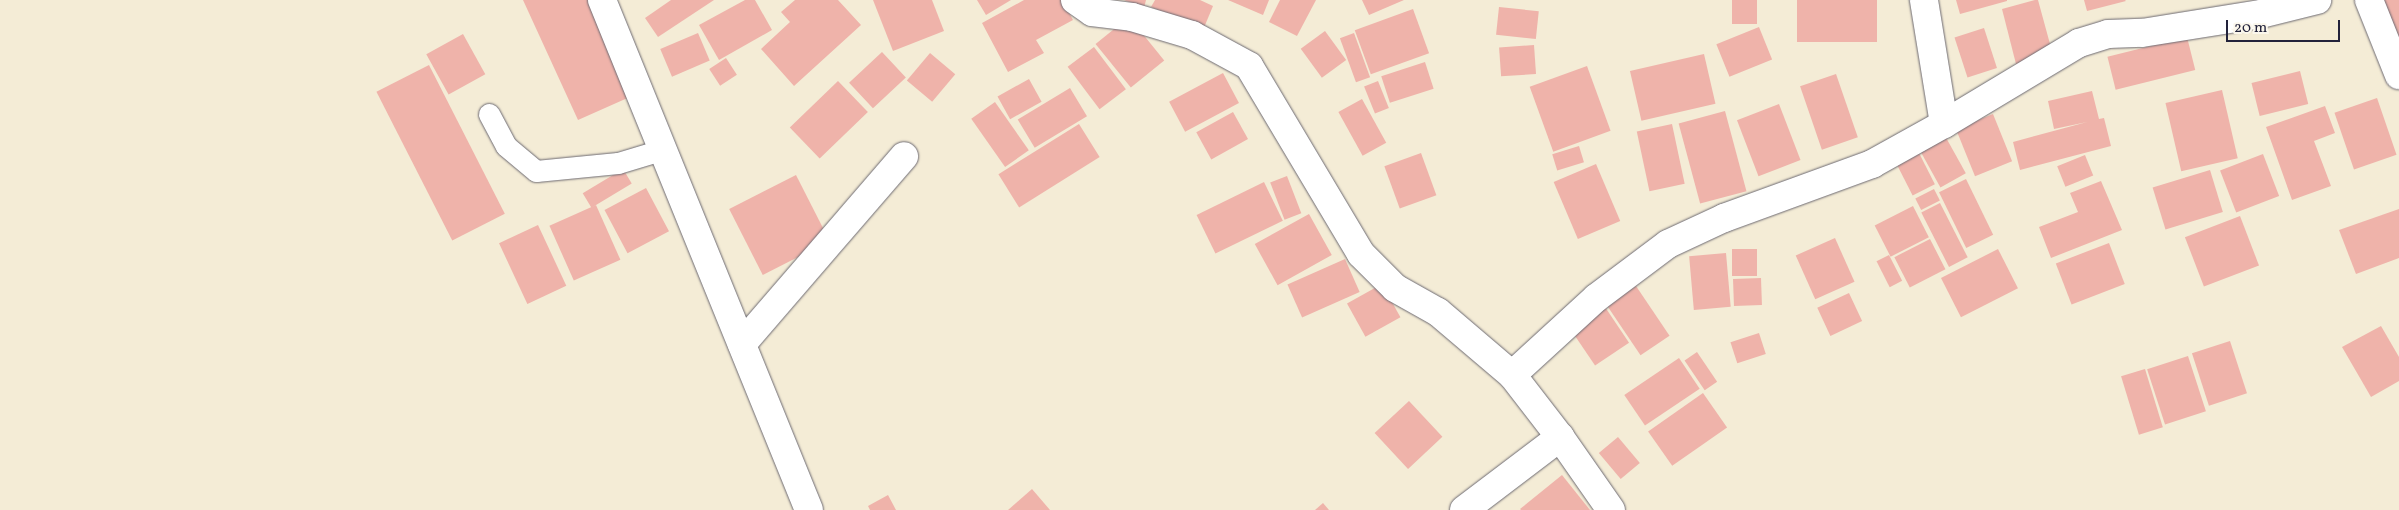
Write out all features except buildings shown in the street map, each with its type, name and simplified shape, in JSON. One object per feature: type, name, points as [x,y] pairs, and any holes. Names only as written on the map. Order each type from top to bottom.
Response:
[{"type":"street","points":[[602,0],[661,150],[809,510]]},
{"type":"street","points":[[1075,0],[1092,12],[1132,17],[1192,35],[1249,66],[1361,254],[1395,288],[1438,312],[1512,375],[1611,510]]},
{"type":"street","points":[[1924,0],[1944,124]]},
{"type":"street","points":[[1512,375],[1596,298],[1668,244],[1724,218],[1872,164],[1944,124],[2079,43],[2108,34],[2142,33],[2261,14],[2317,0]]},
{"type":"street","points":[[2369,0],[2399,74]]},
{"type":"street","points":[[742,344],[904,156]]},
{"type":"street","points":[[1464,510],[1560,438]]},
{"type":"lane","points":[[489,114],[506,146],[536,170],[618,163],[661,150]]}]
